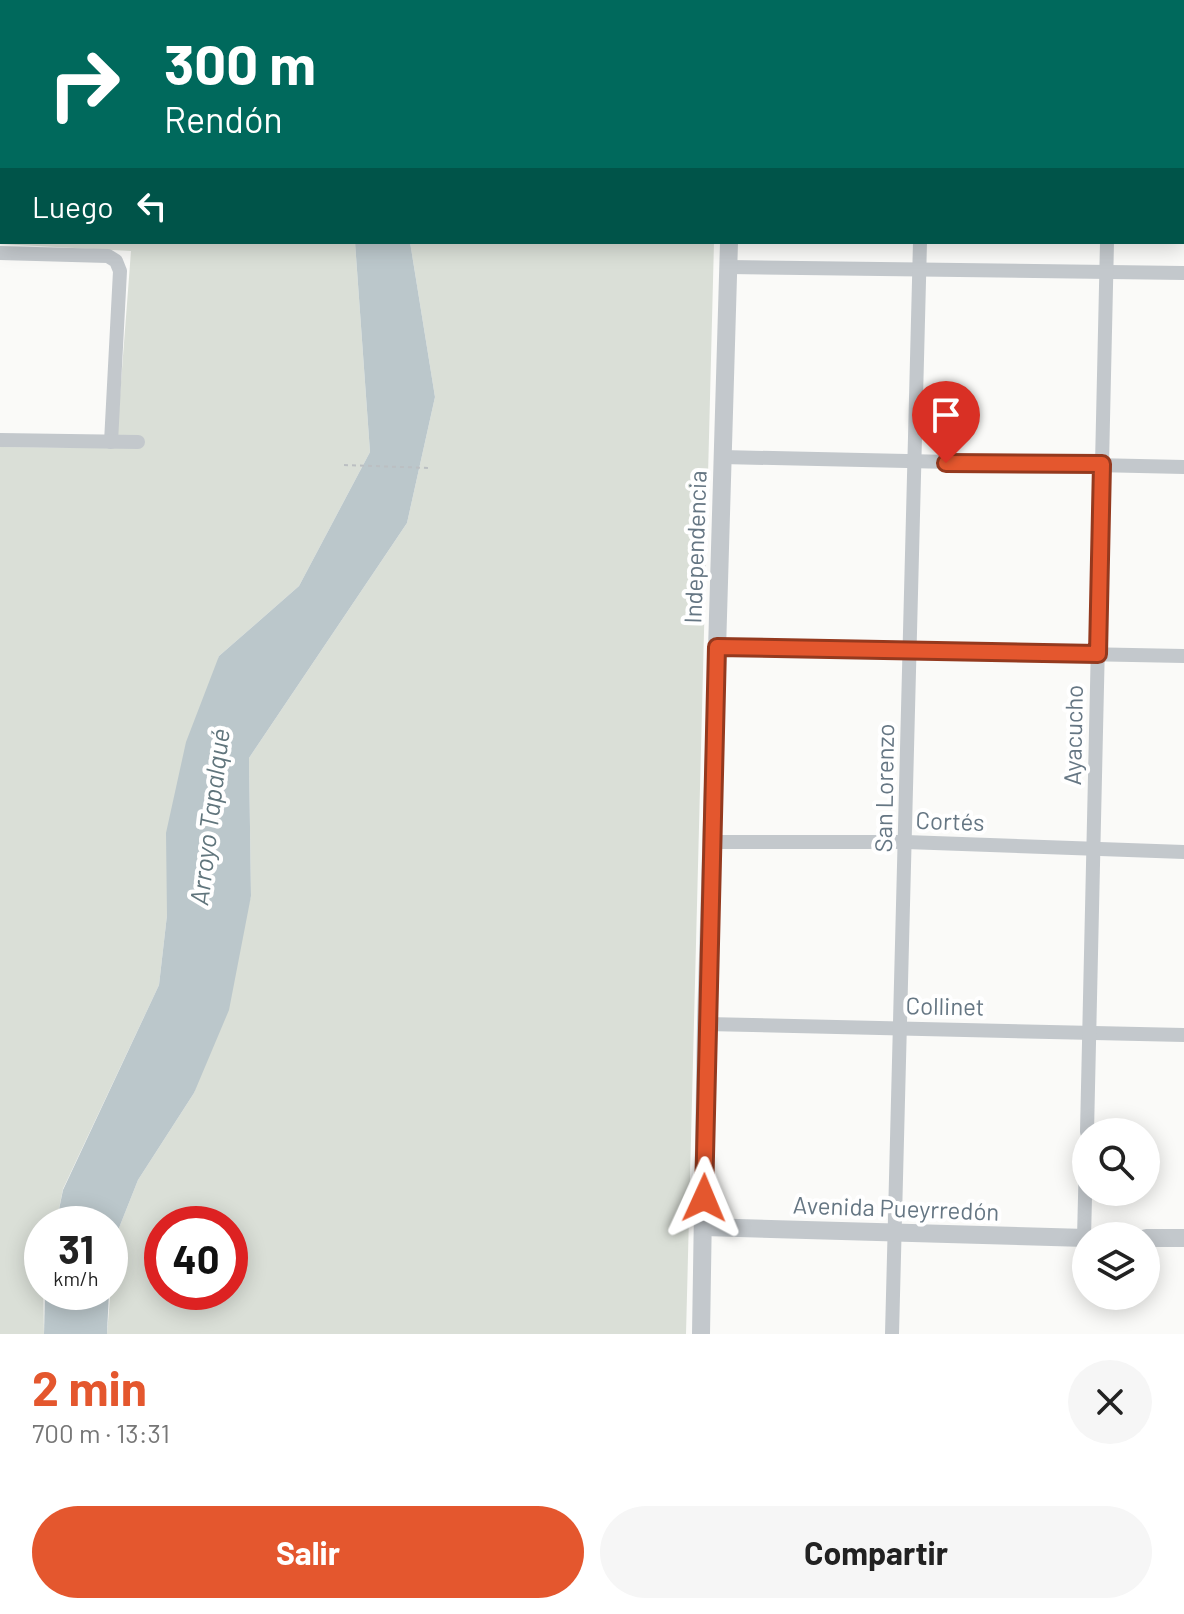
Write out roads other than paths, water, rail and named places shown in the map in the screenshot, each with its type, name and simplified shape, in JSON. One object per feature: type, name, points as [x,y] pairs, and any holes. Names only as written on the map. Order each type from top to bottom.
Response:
[{"type":"street","name":"Independencia","points":[[701,1334],[706,1024],[729,244]]},
{"type":"street","name":"San Lorenzo","points":[[892,1334],[920,244]]},
{"type":"street","name":"Ayacucho","points":[[1087,1118],[1107,244]]},
{"type":"street","points":[[0,253],[108,256],[116,261],[120,271],[111,442]]},
{"type":"street","points":[[729,267],[920,267],[1184,273]]},
{"type":"street","points":[[0,440],[138,442]]},
{"type":"street","points":[[722,457],[1184,467]]},
{"type":"street","points":[[717,647],[1184,656]]},
{"type":"street","name":"Cortés","points":[[713,842],[906,842],[1184,852]]},
{"type":"street","name":"Collinet","points":[[706,1024],[1184,1035]]},
{"type":"street","name":"Avenida Pueyrredón","points":[[704,1227],[1072,1238]]},
{"type":"street","points":[[1160,1238],[1184,1238]]},
{"type":"water","name":"Arroyo Tapalqué","points":[[355,244],[410,244],[435,397],[407,523],[249,758],[251,896],[229,1010],[194,1093],[138,1180],[128,1206],[60,1206],[63,1190],[159,985],[167,915],[166,833],[186,742],[219,656],[299,586],[370,452]]},
{"type":"water","points":[[45,1310],[108,1310],[107,1334],[44,1334]]}]
